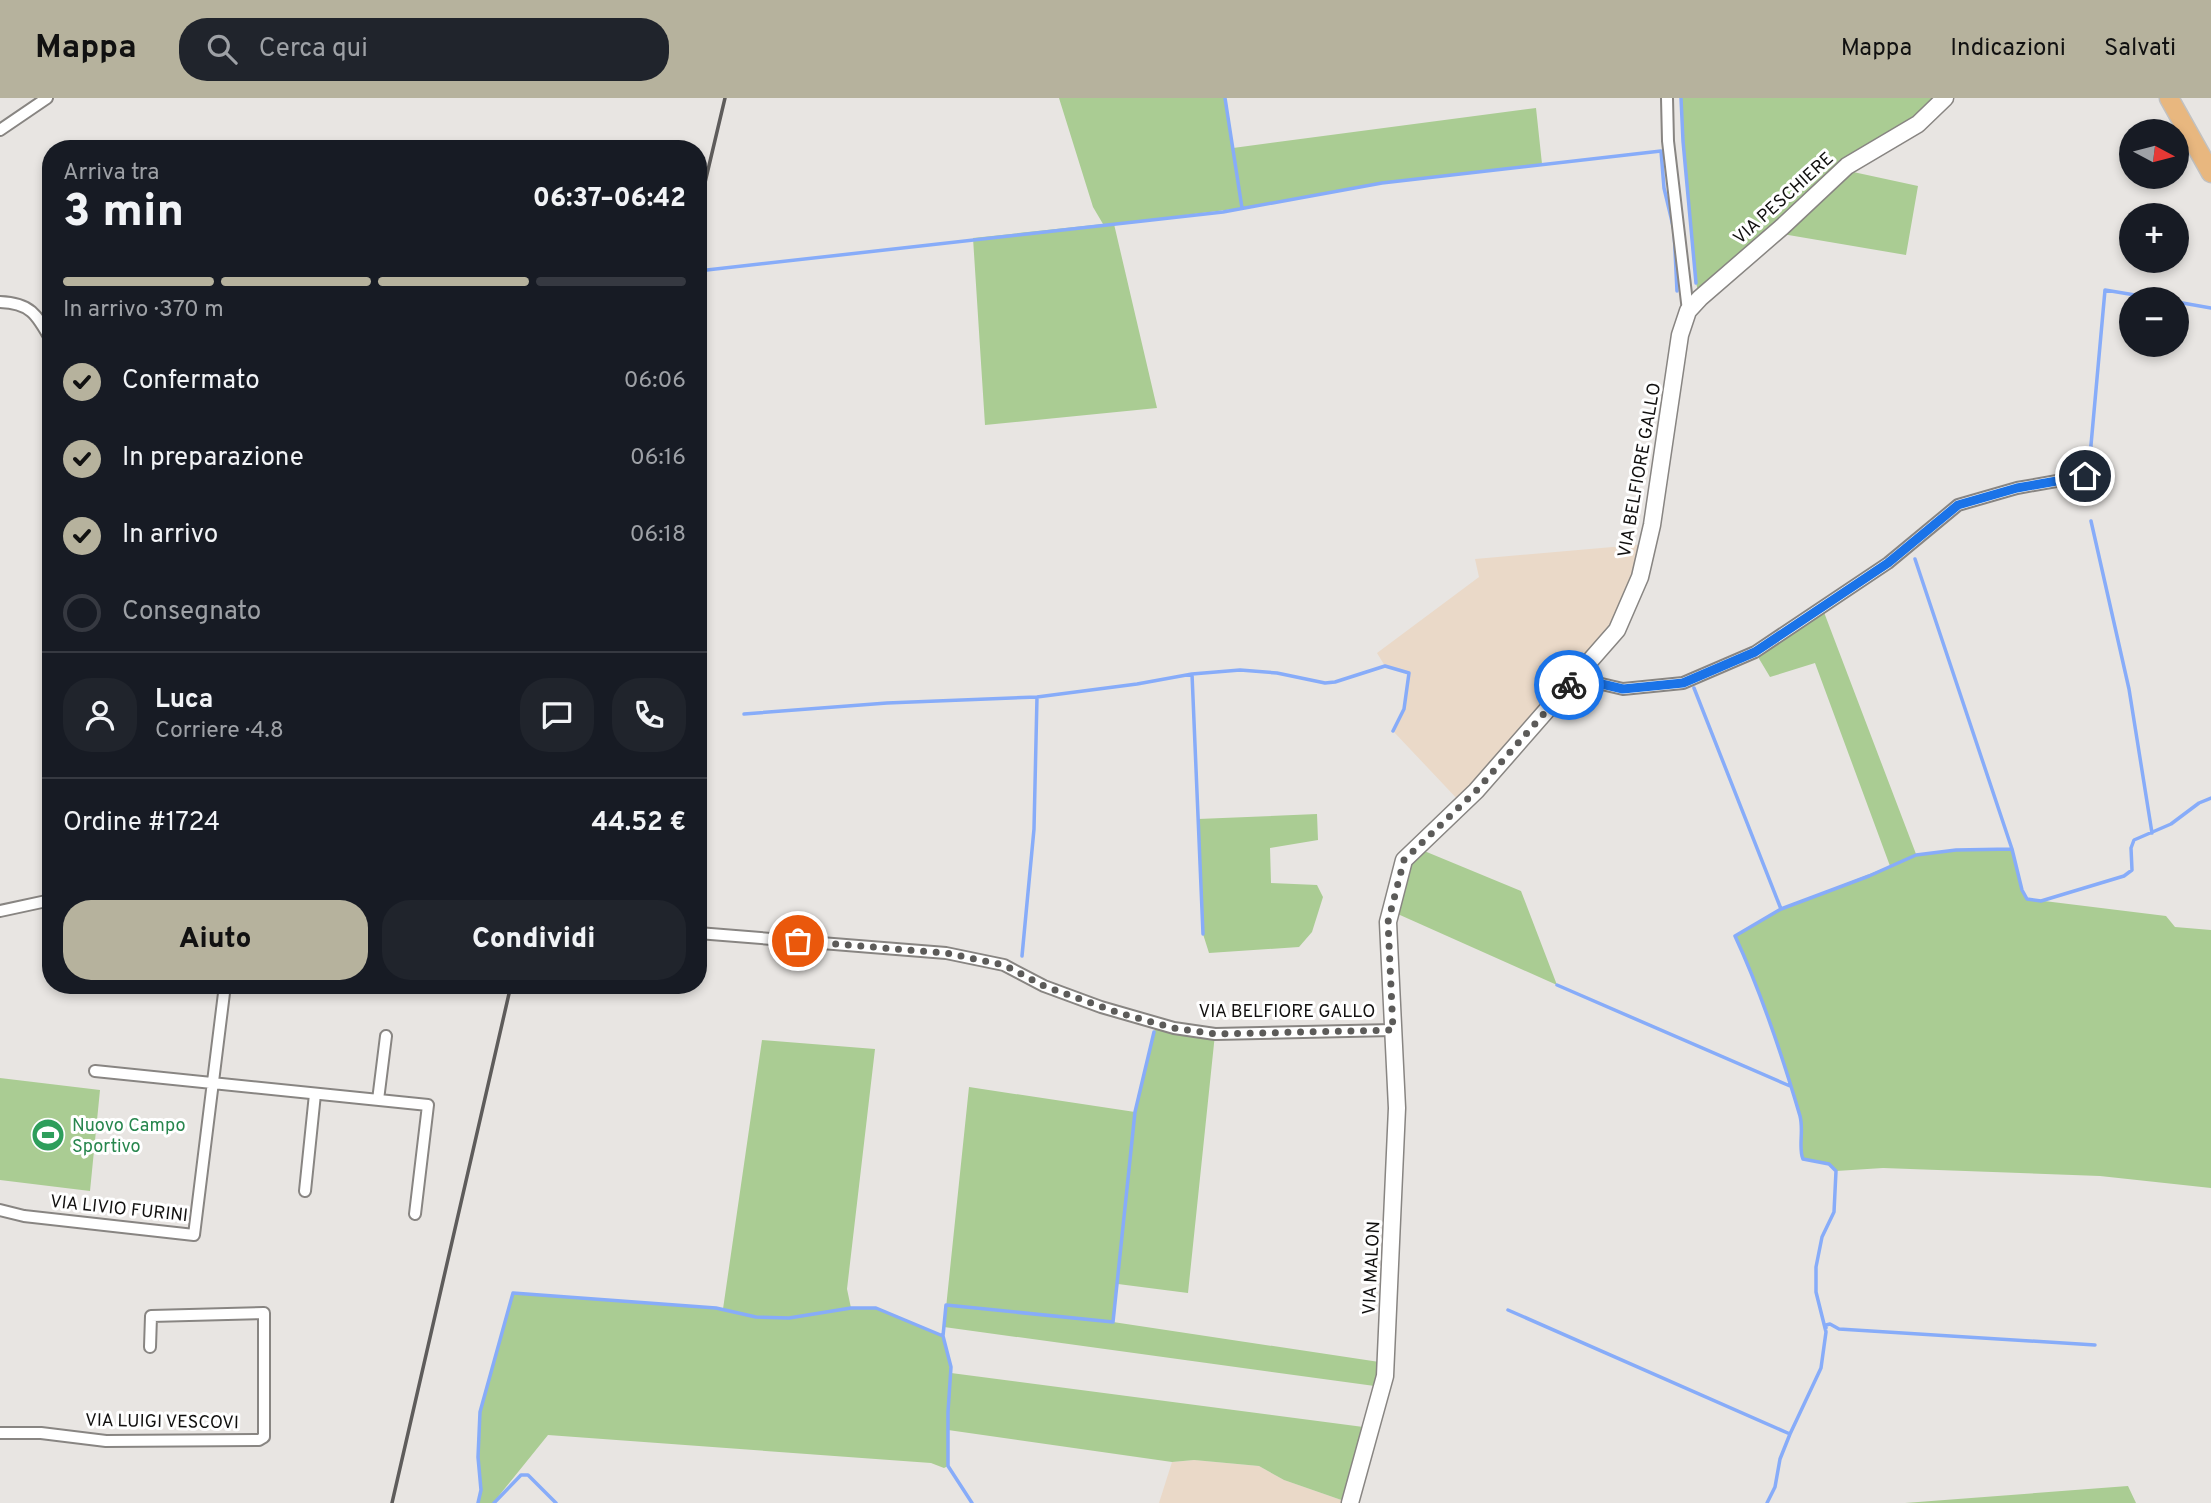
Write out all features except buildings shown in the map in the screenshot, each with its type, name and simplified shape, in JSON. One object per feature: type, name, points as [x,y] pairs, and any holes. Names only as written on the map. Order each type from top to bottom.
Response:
[{"type":"main road","points":[[2169,98],[2211,173]]},
{"type":"street","points":[[0,130],[47,98]]},
{"type":"street","points":[[1667,98],[1668,141],[1688,311]]},
{"type":"street","name":"VIA PESCHIERE","points":[[1688,311],[1847,166],[1918,124],[1945,98]]},
{"type":"street","points":[[0,302],[18,304],[36,312],[42,323]]},
{"type":"street","name":"VIA BELFIORE GALLO","points":[[707,934],[946,953],[1004,965],[1053,989],[1101,1007],[1174,1028],[1215,1034],[1393,1030],[1388,922],[1404,860],[1476,791],[1617,630],[1640,578],[1652,525],[1681,334],[1688,311]]},
{"type":"street","points":[[1576,678],[1623,689],[1683,683],[1755,652],[1888,563],[1958,505],[2017,488],[2085,476]]},
{"type":"street","points":[[0,911],[42,902]]},
{"type":"street","name":"VIA LIVIO FURINI","points":[[0,1210],[24,1216],[194,1235],[224,994]]},
{"type":"street","name":"VIA MALON","points":[[1350,1503],[1385,1376],[1397,1108],[1393,1030]]},
{"type":"street","points":[[378,1100],[386,1036]]},
{"type":"street","points":[[95,1071],[428,1105],[415,1214]]},
{"type":"street","points":[[304,1191],[315,1094]]},
{"type":"street","name":"VIA LUIGI VESCOVI","points":[[0,1433],[41,1433],[106,1441],[259,1440],[264,1437],[264,1313],[151,1317],[150,1347]]},
{"type":"shaded area","points":[[1647,544],[1617,630],[1462,804],[1393,731],[1404,709],[1409,673],[1385,666],[1377,653],[1479,577],[1475,559]]},
{"type":"shaded area","points":[[1194,1460],[1259,1466],[1284,1480],[1350,1503],[1159,1503],[1172,1462]]},
{"type":"green space","points":[[1059,98],[1225,98],[1233,148],[1536,108],[1542,164],[1382,183],[1242,208],[1114,224],[1157,408],[985,425],[973,238],[1103,224],[1093,207]]},
{"type":"green space","points":[[1681,98],[1945,98],[1844,170],[1918,186],[1906,255],[1776,233],[1700,298],[1696,283]]},
{"type":"green space","points":[[1822,607],[1916,854],[2012,849],[2022,890],[2027,899],[2166,916],[2175,927],[2211,930],[2211,1188],[2100,1176],[1883,1168],[1836,1171],[1829,1164],[1803,1159],[1801,1122],[1793,1093],[1763,1002],[1735,936],[1781,909],[1890,866],[1815,663],[1770,677],[1755,652]]},
{"type":"green space","points":[[1317,814],[1318,840],[1270,848],[1271,883],[1317,885],[1323,897],[1312,932],[1299,947],[1209,953],[1203,934],[1198,819]]},
{"type":"green space","points":[[1417,848],[1521,891],[1557,985],[1391,911]]},
{"type":"green space","points":[[1156,1024],[1215,1034],[1188,1293],[1118,1284],[1113,1322],[1386,1363],[1382,1387],[944,1327],[969,1087],[1135,1112]]},
{"type":"green space","points":[[762,1040],[875,1049],[847,1289],[851,1308],[876,1308],[943,1336],[951,1373],[1371,1428],[1350,1503],[1284,1480],[1259,1466],[1194,1460],[1172,1462],[948,1430],[948,1466],[944,1468],[931,1463],[548,1435],[493,1503],[478,1503],[481,1490],[478,1457],[480,1412],[513,1293],[723,1309]]},
{"type":"green space","name":"Nuovo Campo Sportivo","points":[[0,1078],[100,1090],[90,1191],[0,1180]]},
{"type":"green space","points":[[2128,1486],[2136,1503],[1905,1503]]},
{"type":"waterway","points":[[1225,98],[1242,208]]},
{"type":"waterway","points":[[1681,98],[1696,283]]},
{"type":"waterway","points":[[707,270],[1223,212],[1382,183],[1661,151],[1664,188],[1674,230],[1677,291]]},
{"type":"waterway","points":[[2089,467],[2105,290],[2119,292]]},
{"type":"waterway","points":[[2189,304],[2211,308]]},
{"type":"waterway","points":[[2091,521],[2129,689],[2152,833]]},
{"type":"waterway","points":[[1915,559],[2012,849]]},
{"type":"waterway","points":[[744,714],[887,703],[1037,697],[1192,674],[1240,670],[1277,673],[1325,683],[1385,666],[1409,673],[1404,709],[1393,731]]},
{"type":"waterway","points":[[1192,674],[1203,934]]},
{"type":"waterway","points":[[1694,688],[1781,909]]},
{"type":"waterway","points":[[1022,956],[1034,829],[1037,697]]},
{"type":"waterway","points":[[1767,1503],[1775,1487],[1780,1459],[1821,1368],[1826,1332],[1816,1292],[1816,1267],[1822,1237],[1834,1212],[1836,1171],[1829,1164],[1803,1159],[1801,1122],[1793,1093],[1763,1002],[1735,936],[1781,909],[1916,855],[1956,850],[2012,849],[2022,890],[2027,899],[2041,901],[2124,876],[2132,870],[2131,848],[2134,840],[2171,824],[2199,803],[2211,798]]},
{"type":"waterway","points":[[1557,985],[1790,1086]]},
{"type":"waterway","points":[[943,1336],[946,1305],[1113,1322],[1135,1112],[1154,1032]]},
{"type":"waterway","points":[[478,1503],[481,1490],[478,1457],[480,1412],[513,1293],[716,1308],[756,1317],[789,1318],[851,1308],[876,1308],[943,1336],[951,1367],[948,1466],[972,1503]]},
{"type":"waterway","points":[[1508,1310],[1790,1434]]},
{"type":"waterway","points":[[1826,1328],[1826,1325],[1830,1324],[1839,1329],[2095,1345]]},
{"type":"waterway","points":[[494,1503],[521,1475],[528,1475],[556,1503]]},
{"type":"railway","points":[[707,174],[725,98]]},
{"type":"railway","points":[[392,1503],[509,994]]},
{"type":"way so far","points":[[798,941],[946,953],[1004,965],[1044,986],[1119,1013],[1174,1028],[1215,1034],[1393,1030],[1388,922],[1404,860],[1476,791],[1569,685]]},
{"type":"place","name":"Nuovo Campo Sportivo","points":[[48,1135]]},
{"type":"route","points":[[1569,685],[1576,678],[1623,689],[1683,683],[1755,652],[1888,563],[1958,505],[2017,488],[2085,476]]}]
